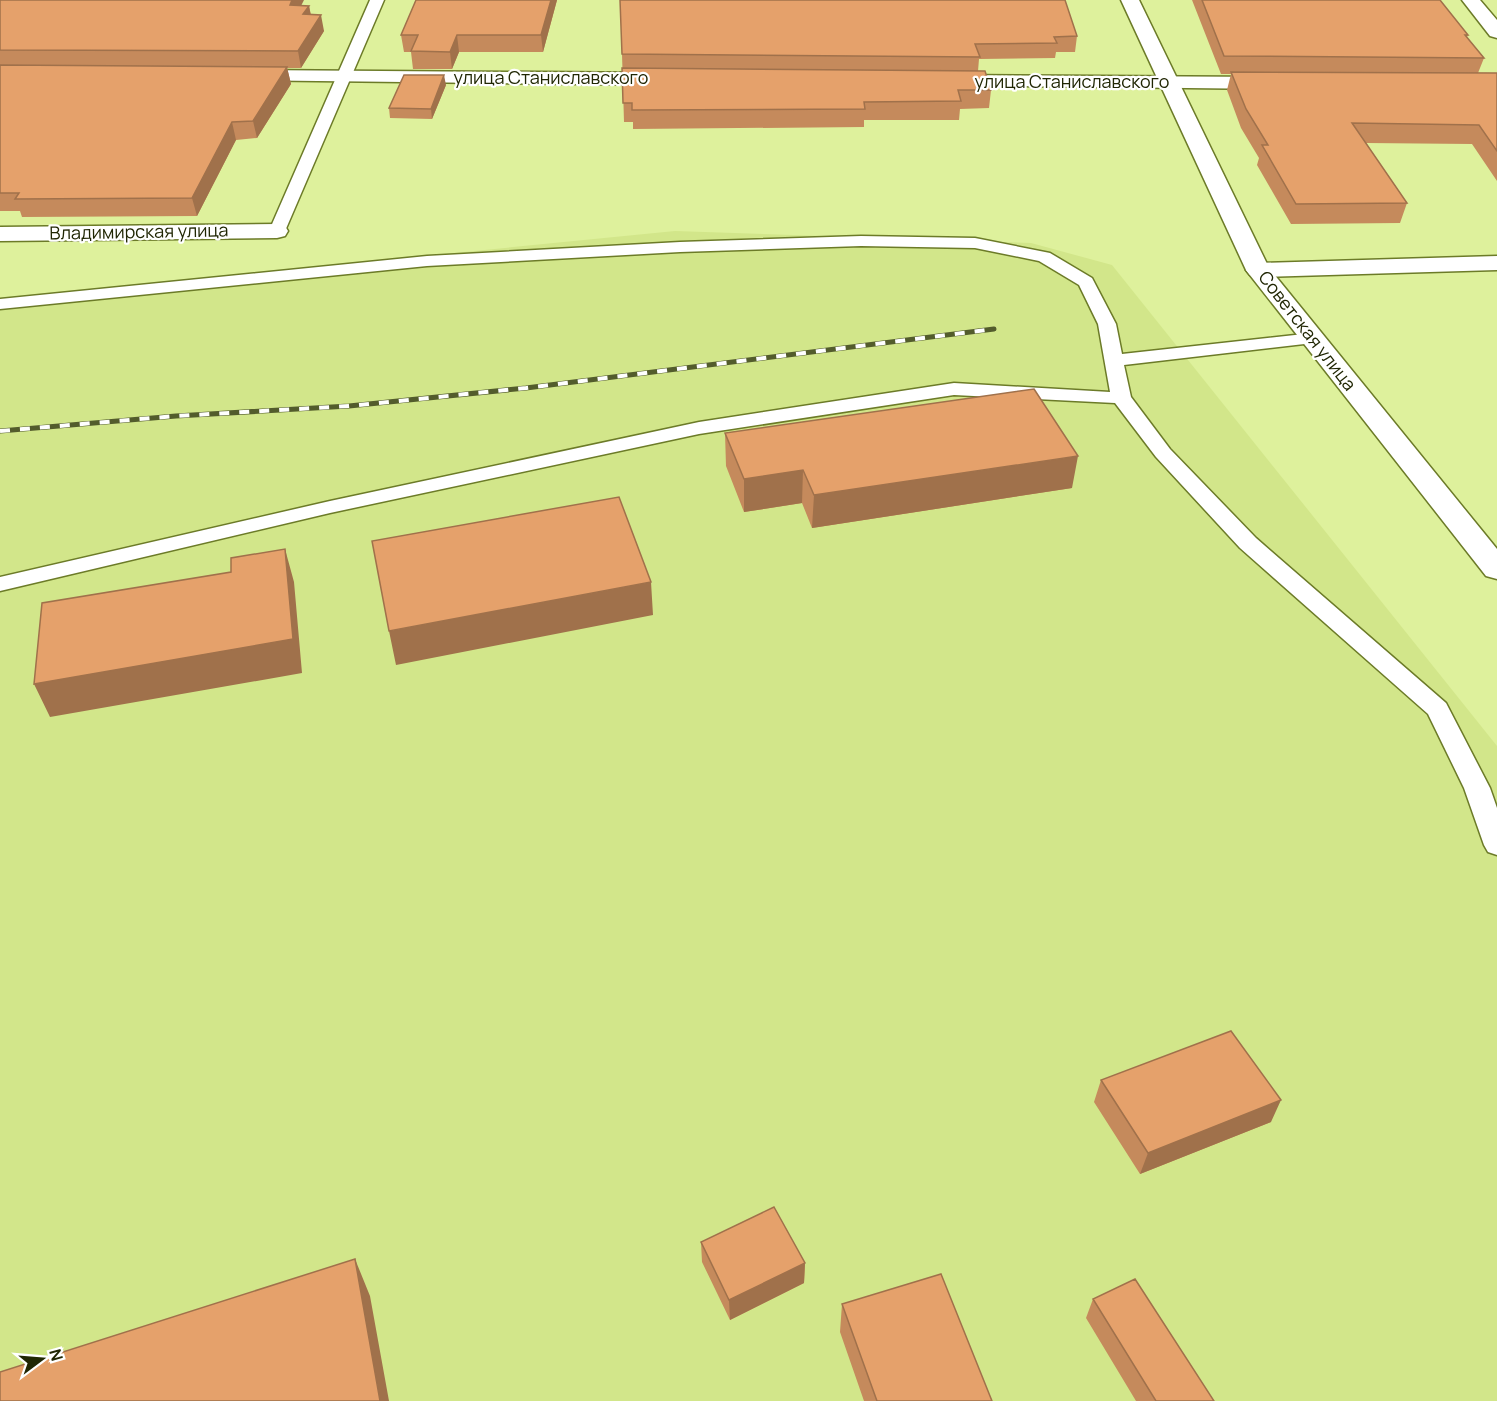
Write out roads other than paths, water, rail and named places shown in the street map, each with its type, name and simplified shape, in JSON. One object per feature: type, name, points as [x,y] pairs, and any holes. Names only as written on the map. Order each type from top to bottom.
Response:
[{"type":"street","name":"Советская улица","points":[[1130,0],[1258,270],[1489,550],[1497,569]]},
{"type":"street","points":[[1471,0],[1497,32]]},
{"type":"street","name":"улица Станиславского","points":[[226,76],[691,79]]},
{"type":"street","name":"улица Станиславского","points":[[930,81],[1294,83]]},
{"type":"street","name":"Владимирская улица","points":[[0,234],[277,231]]},
{"type":"street","points":[[1258,270],[1497,263]]},
{"type":"lane","points":[[277,231],[377,0]]},
{"type":"lane","points":[[0,304],[427,261],[747,245],[861,241],[975,243],[1044,257],[1086,282],[1107,324],[1121,398],[1163,453],[1248,543],[1437,709],[1477,788],[1497,846]]},
{"type":"lane","points":[[1114,361],[1312,338]]},
{"type":"lane","points":[[0,585],[330,507],[699,428],[954,388],[1121,398]]},
{"type":"railway","points":[[0,431],[176,416],[349,406],[526,388],[994,329]]}]
